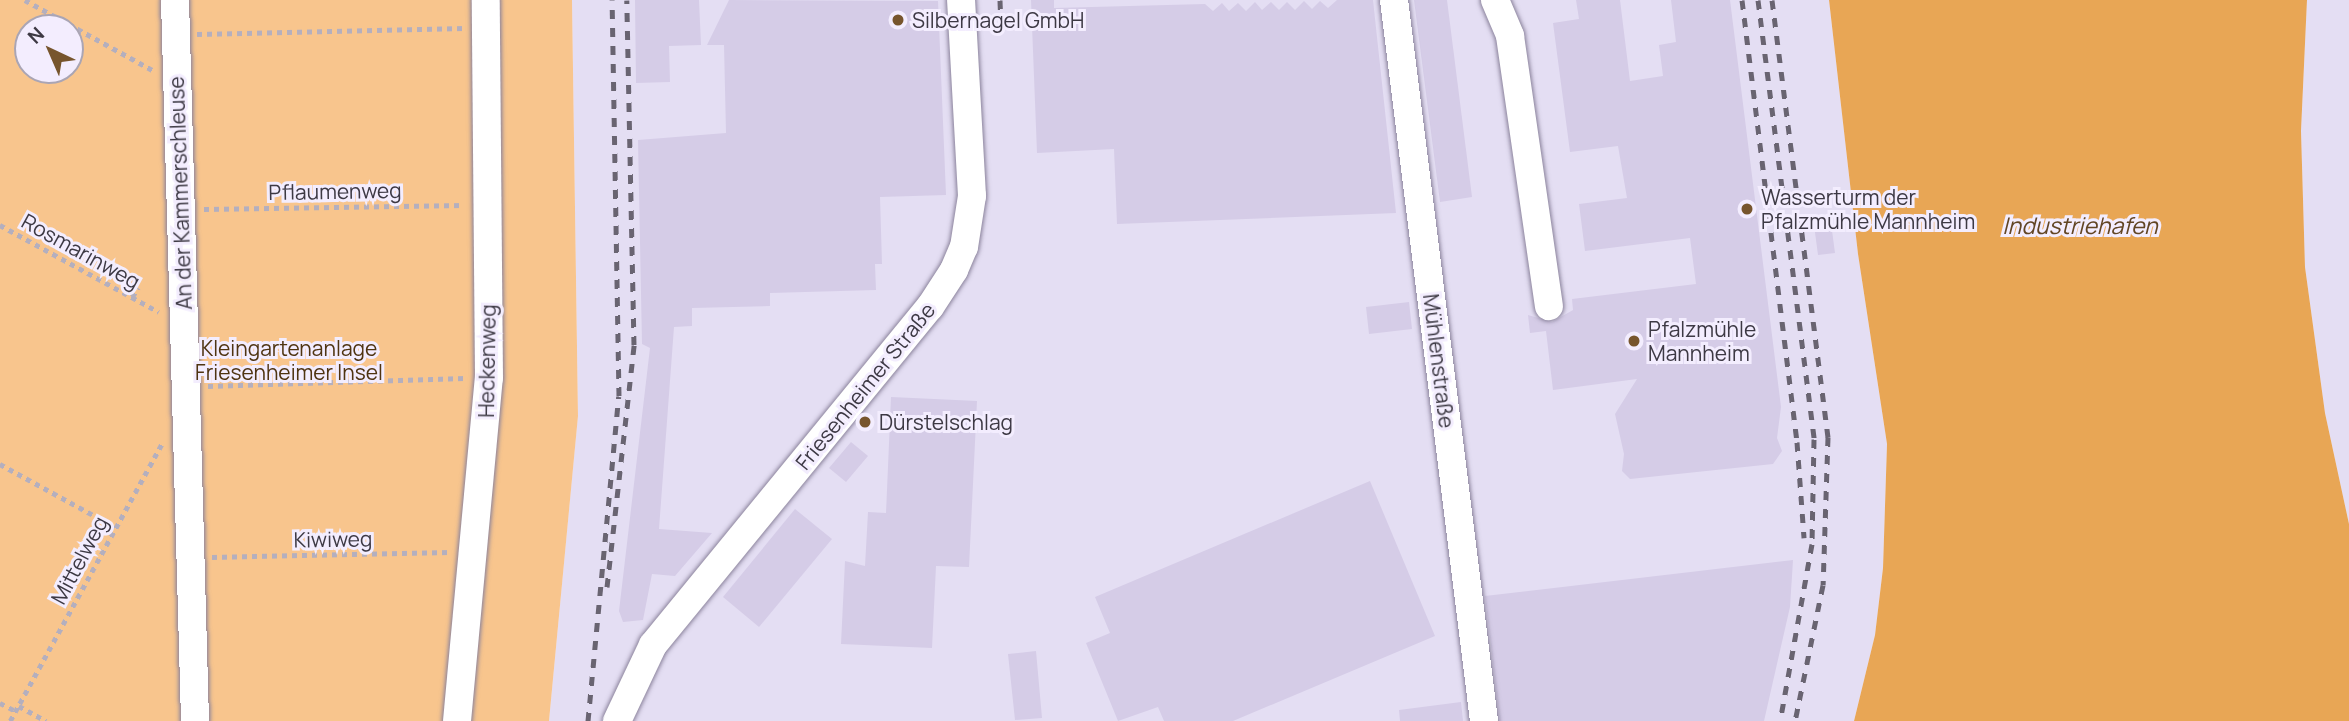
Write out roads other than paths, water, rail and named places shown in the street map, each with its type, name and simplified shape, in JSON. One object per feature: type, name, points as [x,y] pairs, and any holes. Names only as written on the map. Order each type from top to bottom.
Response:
[{"type":"street","name":"An der Kammerschleuse","points":[[175,0],[195,721]]},
{"type":"street","name":"Friesenheimer Straße","points":[[617,721],[653,645],[930,307],[954,270],[964,247],[972,197],[961,0]]},
{"type":"street","name":"Mühlenstraße","points":[[1394,0],[1484,721]]},
{"type":"street","points":[[1496,0],[1510,36],[1549,306]]},
{"type":"street","name":"Heckenweg","points":[[457,721],[477,551],[489,378],[486,14]]},
{"type":"water","name":"Industriehafen","points":[[1829,0],[2307,0],[2301,131],[2305,267],[2325,413],[2349,524],[2349,721],[1854,721],[1875,635],[1883,568],[1887,444],[1858,254]]},
{"type":"railway","points":[[588,721],[619,396],[612,0]]},
{"type":"railway","points":[[607,587],[634,345],[627,0]]},
{"type":"railway","points":[[1000,0],[1001,32]]},
{"type":"railway","points":[[1742,0],[1797,442],[1804,538]]},
{"type":"railway","points":[[1758,0],[1814,439],[1812,544],[1780,721]]},
{"type":"railway","points":[[1772,0],[1828,437],[1823,585],[1795,721]]},
{"type":"place","name":"Silbernagel GmbH","points":[[898,20]]},
{"type":"place","name":"Wasserturm der Pfalzmühle Mannheim","points":[[1747,209]]},
{"type":"place","name":"Pfalzmühle Mannheim","points":[[1634,341]]},
{"type":"place","name":"Dürstelschlag","points":[[865,422]]},
{"type":"park label","name":"Kleingartenanlage Friesenheimer Insel","points":[[289,360]]}]
